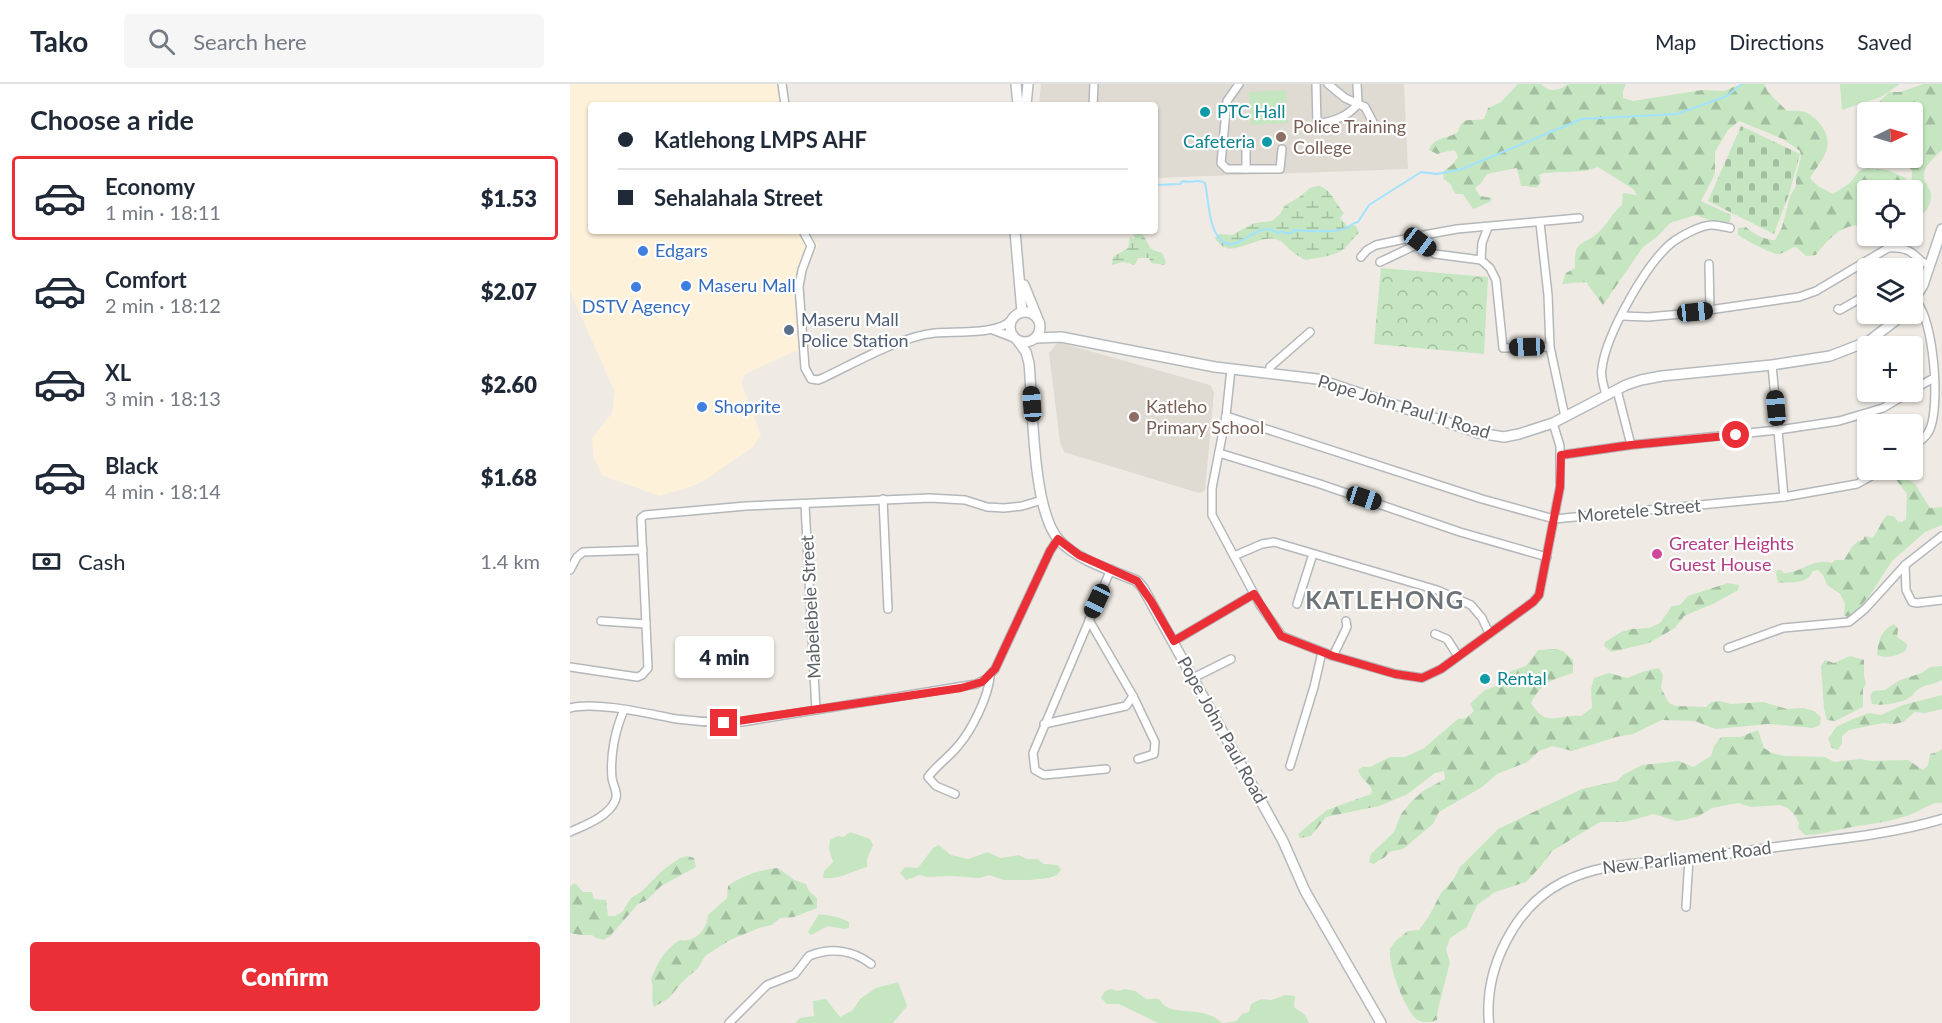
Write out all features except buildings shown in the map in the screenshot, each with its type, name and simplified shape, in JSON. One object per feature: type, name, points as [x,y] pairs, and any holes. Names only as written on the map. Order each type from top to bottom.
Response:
[{"type":"main road","points":[[1014,84],[1018,100]]},
{"type":"main road","points":[[1026,102],[1028,84]]},
{"type":"main road","points":[[1923,285],[1926,263],[1942,229]]},
{"type":"main road","points":[[1016,234],[1022,312]]},
{"type":"main road","points":[[1020,275],[1039,321],[1040,331],[1035,339]]},
{"type":"main road","points":[[1022,312],[1031,313],[1061,337],[1035,339],[1025,343],[1016,340],[1010,330],[1011,320],[1022,312]]},
{"type":"main road","name":"Pope John Paul II Road","points":[[1061,337],[1231,369],[1317,379],[1494,436],[1512,436],[1553,423],[1606,395],[1641,380],[1818,359],[1869,340],[1891,324]]},
{"type":"main road","name":"Pope John Paul Road","points":[[1029,363],[1035,339]]},
{"type":"main road","name":"Pope John Paul Road","points":[[1016,340],[1026,352],[1029,363],[1042,500],[1047,518],[1058,539],[1079,555],[1137,581],[1151,601],[1283,841],[1305,891],[1381,1023]]},
{"type":"street","points":[[782,84],[785,102]]},
{"type":"street","points":[[1093,102],[1094,84]]},
{"type":"street","points":[[1239,84],[1227,101],[1221,163],[1227,169],[1280,169],[1282,149]]},
{"type":"street","points":[[1316,84],[1317,124],[1350,114],[1358,104],[1357,84]]},
{"type":"street","points":[[1328,84],[1345,98],[1365,107],[1375,126],[1384,130]]},
{"type":"street","points":[[1246,148],[1246,169]]},
{"type":"street","points":[[1361,256],[1376,244],[1457,229],[1579,218]]},
{"type":"street","points":[[1540,223],[1548,295],[1550,347],[1565,417]]},
{"type":"street","points":[[1606,395],[1601,369],[1606,350],[1635,290],[1656,261],[1674,242],[1711,225],[1730,228]]},
{"type":"street","points":[[1481,260],[1482,243],[1488,227]]},
{"type":"street","points":[[805,234],[811,246],[802,270],[799,287],[805,368],[811,379],[823,378],[912,338],[932,333],[993,330],[1003,327],[1011,320]]},
{"type":"street","points":[[1380,262],[1420,242],[1424,235]]},
{"type":"street","points":[[1420,242],[1435,254],[1481,260],[1490,268],[1496,280],[1503,348],[1550,347]]},
{"type":"street","points":[[1622,316],[1648,317],[1799,297],[1816,291],[1888,248],[1908,249],[1926,263]]},
{"type":"street","points":[[1709,264],[1710,310]]},
{"type":"street","points":[[1838,309],[1857,300]]},
{"type":"street","points":[[1923,310],[1927,320],[1934,378],[1935,411],[1929,433],[1923,438]]},
{"type":"street","points":[[993,330],[1016,340]]},
{"type":"street","points":[[1269,373],[1270,367],[1310,332]]},
{"type":"street","points":[[1772,365],[1784,497]]},
{"type":"street","points":[[1231,369],[1226,416],[1212,488],[1212,515],[1254,594],[1281,636],[1333,656],[1402,675],[1422,678],[1441,669],[1533,602],[1539,595],[1560,487],[1561,455],[1553,423]]},
{"type":"street","points":[[1923,384],[1934,378]]},
{"type":"street","points":[[1617,390],[1631,445]]},
{"type":"street","points":[[1561,455],[1839,421],[1883,408],[1893,402]]},
{"type":"street","name":"Moretele Street","points":[[1226,416],[1482,499],[1554,519],[1784,497],[1857,484],[1864,480]]},
{"type":"street","points":[[1219,453],[1320,484],[1460,532],[1547,557]]},
{"type":"street","points":[[570,667],[630,676],[642,675],[648,668],[641,518],[645,515],[883,499],[965,500],[987,507],[1004,508],[1042,500]]},
{"type":"street","points":[[883,499],[888,609]]},
{"type":"street","name":"Mabelebele Street","points":[[806,505],[816,710]]},
{"type":"street","points":[[1728,648],[1783,628],[1849,622],[1865,609],[1905,565],[1942,536]]},
{"type":"street","points":[[570,708],[583,706],[724,723],[961,688],[982,682],[990,676],[999,663],[1050,551],[1058,539]]},
{"type":"street","points":[[1234,556],[1262,544],[1274,542],[1437,590],[1471,605],[1482,618],[1489,633]]},
{"type":"street","points":[[570,570],[583,552],[643,550]]},
{"type":"street","points":[[1297,604],[1313,554]]},
{"type":"street","points":[[1905,565],[1906,590],[1912,602],[1942,600]]},
{"type":"street","points":[[1106,769],[1039,774],[1035,770],[1033,753],[1111,570]]},
{"type":"street","points":[[1174,641],[1254,594]]},
{"type":"street","points":[[1089,620],[1132,696],[1156,746],[1154,754],[1138,759]]},
{"type":"street","points":[[601,621],[646,624]]},
{"type":"street","points":[[1333,656],[1347,627],[1346,621]]},
{"type":"street","points":[[1435,634],[1447,639],[1458,656]]},
{"type":"street","points":[[1290,766],[1322,652]]},
{"type":"street","points":[[1193,678],[1231,659]]},
{"type":"street","points":[[955,794],[936,786],[928,777],[960,745],[984,700],[990,676]]},
{"type":"street","points":[[1044,724],[1126,706],[1132,696]]},
{"type":"street","points":[[570,832],[601,817],[615,802],[612,756],[616,730],[624,710]]},
{"type":"street","name":"New Parliament Road","points":[[1488,1023],[1489,994],[1501,952],[1515,924],[1536,902],[1563,882],[1598,869],[1858,837],[1942,819]]},
{"type":"street","points":[[1686,907],[1689,858]]},
{"type":"street","points":[[729,1023],[767,985],[795,974],[809,956],[848,951],[857,954],[871,964]]},
{"type":"shaded area","name":"Maseru Mall","points":[[570,84],[784,84],[786,102],[588,102],[588,234],[810,234],[818,245],[802,281],[810,354],[795,351],[745,374],[741,383],[761,435],[753,447],[705,480],[659,496],[602,475],[594,458],[592,438],[612,413],[615,392],[570,291]]},
{"type":"shaded area","name":"Police Training College","points":[[1041,84],[1404,84],[1408,169],[1158,178],[1158,102],[1039,102]]},
{"type":"shaded area","name":"Katleho Primary School","points":[[1058,342],[1210,385],[1214,392],[1205,491],[1199,493],[1064,452],[1060,442],[1049,353]]},
{"type":"green space","points":[[1518,84],[1541,84],[1547,89],[1554,90],[1568,84],[1626,84],[1623,98],[1633,101],[1702,90],[1724,91],[1741,84],[1764,84],[1768,92],[1787,111],[1807,113],[1816,119],[1826,133],[1828,143],[1826,152],[1810,178],[1818,186],[1833,194],[1850,183],[1859,171],[1867,168],[1887,170],[1907,180],[1857,180],[1857,225],[1840,231],[1829,239],[1816,255],[1806,256],[1796,247],[1780,254],[1770,252],[1738,235],[1738,228],[1746,227],[1759,236],[1775,240],[1782,227],[1790,196],[1796,186],[1800,151],[1783,139],[1739,121],[1728,130],[1715,152],[1715,174],[1701,201],[1731,215],[1730,222],[1715,222],[1696,215],[1670,223],[1643,247],[1603,305],[1586,282],[1562,284],[1566,273],[1575,268],[1576,252],[1580,244],[1600,231],[1622,205],[1623,193],[1637,195],[1633,189],[1598,167],[1585,171],[1544,173],[1539,175],[1541,182],[1537,187],[1521,186],[1517,168],[1487,174],[1475,188],[1480,196],[1492,198],[1490,202],[1473,209],[1463,194],[1455,194],[1451,185],[1443,178],[1444,171],[1458,157],[1453,150],[1437,154],[1429,150],[1431,146],[1437,140],[1458,132],[1465,121],[1484,119],[1488,108],[1501,102]]},
{"type":"green space","points":[[1840,84],[1900,84],[1881,97],[1866,102],[1857,102],[1857,105],[1842,110]]},
{"type":"green space","points":[[1924,84],[1942,84],[1942,150],[1929,163],[1924,173],[1924,179],[1931,192],[1931,199],[1923,213],[1923,180],[1911,180],[1910,168],[1923,168],[1923,102],[1879,102],[1889,92],[1900,92]]},
{"type":"green space","points":[[1286,90],[1288,123],[1251,125],[1249,92]]},
{"type":"green space","points":[[1741,126],[1800,154],[1789,194],[1774,234],[1708,201]]},
{"type":"green space","points":[[1320,186],[1331,195],[1344,213],[1340,218],[1348,227],[1356,226],[1359,233],[1337,253],[1306,260],[1275,239],[1227,248],[1215,238],[1219,234],[1232,235],[1254,223],[1272,221],[1285,205],[1310,188]]},
{"type":"green space","points":[[1133,234],[1143,234],[1151,249],[1162,253],[1165,265],[1151,263],[1149,258],[1138,258],[1135,265],[1123,262],[1112,265],[1113,257],[1128,248],[1130,237],[1135,239]]},
{"type":"green space","points":[[1381,268],[1488,277],[1484,354],[1374,344]]},
{"type":"green space","points":[[1896,480],[1908,480],[1915,484],[1930,508],[1942,507],[1942,525],[1925,532],[1892,561],[1870,595],[1853,615],[1847,617],[1844,615],[1845,604],[1840,594],[1827,585],[1818,570],[1813,571],[1802,581],[1778,583],[1777,570],[1784,573],[1819,562],[1832,563],[1835,560],[1844,560],[1858,541],[1863,540],[1865,536],[1872,538],[1887,515],[1902,522],[1906,519],[1907,494]]},
{"type":"green space","points":[[1728,583],[1739,585],[1738,590],[1684,616],[1675,628],[1649,643],[1612,652],[1604,646],[1605,642],[1621,632],[1649,628],[1660,623],[1672,606],[1680,605],[1688,596]]},
{"type":"green space","points":[[1894,624],[1898,629],[1897,637],[1907,644],[1906,650],[1892,656],[1877,655],[1881,636]]},
{"type":"green space","points":[[1557,649],[1573,660],[1573,673],[1548,683],[1539,690],[1531,703],[1542,716],[1548,718],[1581,716],[1592,708],[1591,689],[1594,678],[1609,673],[1627,678],[1659,668],[1663,675],[1661,688],[1669,703],[1676,706],[1706,707],[1711,702],[1720,701],[1731,704],[1763,702],[1787,709],[1803,708],[1814,711],[1821,717],[1820,725],[1813,728],[1769,724],[1715,729],[1695,721],[1662,720],[1633,734],[1572,751],[1553,746],[1539,751],[1527,762],[1497,774],[1482,787],[1439,812],[1433,824],[1403,849],[1389,852],[1373,864],[1369,862],[1371,854],[1394,832],[1401,814],[1423,791],[1445,779],[1444,771],[1435,773],[1406,795],[1379,806],[1326,817],[1311,836],[1300,838],[1298,834],[1327,810],[1371,794],[1371,787],[1358,770],[1362,767],[1370,767],[1390,757],[1405,757],[1424,748],[1458,719],[1471,714],[1474,711],[1470,704],[1485,690],[1499,685],[1511,671],[1526,666],[1538,650]]},
{"type":"green space","points":[[1850,656],[1864,660],[1866,684],[1863,688],[1863,707],[1835,721],[1827,720],[1821,666],[1825,660],[1834,663]]},
{"type":"green space","points":[[1942,666],[1942,680],[1920,688],[1909,698],[1891,704],[1872,704],[1870,696],[1873,691],[1885,690],[1900,680],[1922,673],[1930,667]]},
{"type":"green space","points":[[1942,695],[1942,709],[1925,713],[1915,712],[1903,722],[1883,723],[1849,730],[1842,736],[1842,743],[1838,750],[1832,748],[1828,739],[1836,727],[1848,721],[1869,713],[1881,715],[1903,705]]},
{"type":"green space","points":[[1758,730],[1764,748],[1772,753],[1785,756],[1825,757],[1834,762],[1860,759],[1908,760],[1923,770],[1928,765],[1930,754],[1942,749],[1942,803],[1934,803],[1896,819],[1811,835],[1805,835],[1798,828],[1799,823],[1796,817],[1788,808],[1780,805],[1751,807],[1738,803],[1712,808],[1699,816],[1676,821],[1654,814],[1625,822],[1600,822],[1552,851],[1526,882],[1495,892],[1477,905],[1467,927],[1450,938],[1446,950],[1450,962],[1437,1020],[1424,1022],[1414,1017],[1395,978],[1390,958],[1392,946],[1408,931],[1419,930],[1460,867],[1498,829],[1582,789],[1617,781],[1623,775],[1642,765],[1679,761],[1693,767],[1711,756],[1714,746],[1721,737],[1740,737]]},
{"type":"green space","points":[[850,832],[870,839],[873,845],[867,859],[867,867],[840,876],[823,878],[824,871],[833,862],[829,849],[830,840],[838,836],[844,837]]},
{"type":"green space","points":[[939,845],[951,855],[968,859],[988,852],[1000,858],[1019,855],[1026,859],[1037,859],[1044,864],[1058,865],[1061,870],[1057,875],[1049,878],[1029,880],[1004,880],[989,875],[979,878],[920,875],[906,880],[900,873],[905,867],[918,868],[933,848]]},
{"type":"green space","points":[[687,856],[694,858],[696,867],[661,886],[647,900],[638,904],[604,940],[592,935],[570,933],[570,886],[575,883],[583,892],[592,892],[594,899],[606,900],[608,916],[615,916],[622,912],[631,898],[641,892],[663,870]]},
{"type":"green space","points":[[778,868],[794,880],[806,884],[809,891],[817,898],[817,908],[794,917],[780,918],[772,925],[730,940],[705,956],[698,968],[669,998],[654,1007],[651,980],[666,952],[680,940],[691,939],[703,930],[708,915],[727,898],[728,886],[752,874]]},
{"type":"green space","points":[[819,914],[845,920],[849,922],[849,928],[828,926],[811,935],[808,932]]},
{"type":"green space","points":[[898,982],[907,1006],[893,1023],[795,1023],[800,1018],[814,1016],[813,1001],[826,999],[840,1017],[853,1010],[860,999],[876,988]]},
{"type":"green space","points":[[1111,989],[1135,991],[1146,999],[1159,999],[1168,1008],[1203,1013],[1213,1016],[1222,1023],[1158,1023],[1119,1004],[1107,1004],[1101,998],[1105,991]]},
{"type":"green space","points":[[1286,995],[1295,996],[1294,1007],[1305,1015],[1309,1023],[1224,1023],[1236,1021],[1242,1014],[1249,1012],[1251,1004],[1261,999],[1271,1000]]},
{"type":"waterway","points":[[1158,185],[1180,184],[1183,181],[1205,183],[1214,229],[1217,236],[1228,244],[1235,244],[1263,230],[1278,233],[1281,231],[1292,233],[1293,230],[1342,230],[1358,222],[1369,205],[1421,172],[1437,174],[1462,169],[1582,119],[1677,114],[1727,96],[1742,84]]},
{"type":"place","name":"PTC Hall","points":[[1205,112]]},
{"type":"place","name":"Police Training College","points":[[1281,137]]},
{"type":"place","name":"Cafeteria","points":[[1267,142]]},
{"type":"place","name":"Edgars","points":[[643,251]]},
{"type":"place","name":"Maseru Mall","points":[[686,286]]},
{"type":"place","name":"DSTV Agency","points":[[636,287]]},
{"type":"place","name":"Maseru Mall Police Station","points":[[789,330]]},
{"type":"place","name":"Shoprite","points":[[702,407]]},
{"type":"place","name":"Katleho Primary School","points":[[1134,417]]},
{"type":"place","name":"Greater Heights Guest House","points":[[1657,554]]},
{"type":"place","name":"Rental","points":[[1485,679]]},
{"type":"district","name":"KATLEHONG","points":[[1385,601]]},
{"type":"route","points":[[724,723],[961,688],[986,680],[995,669],[1050,551],[1058,539],[1079,555],[1137,581],[1174,641],[1254,594],[1281,636],[1333,656],[1395,674],[1422,678],[1441,669],[1533,602],[1539,595],[1560,487],[1561,455],[1631,445],[1736,435]]}]
